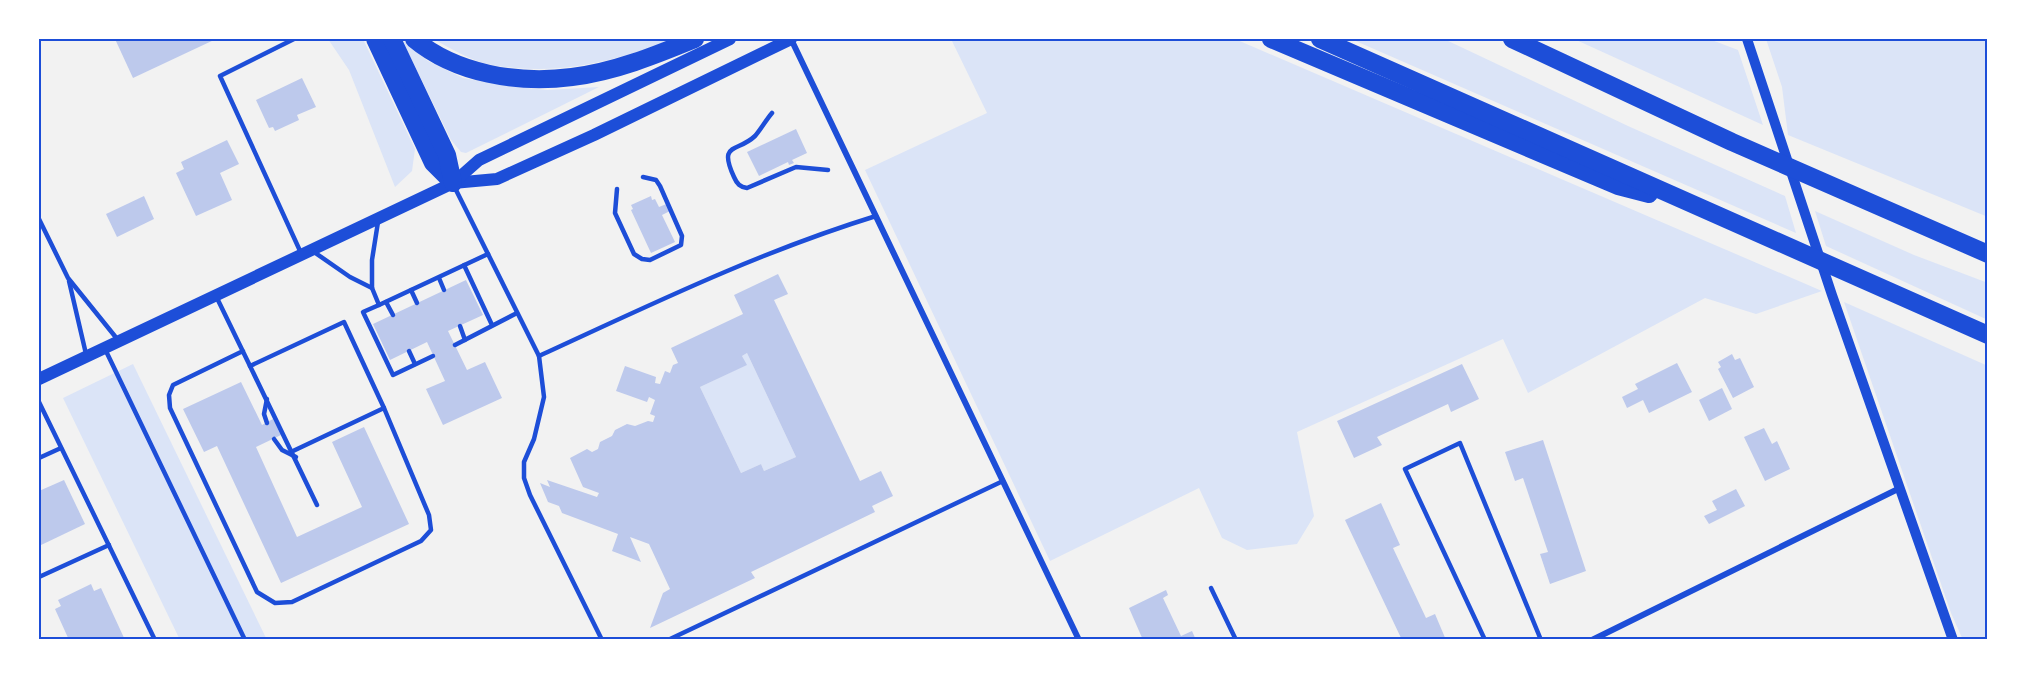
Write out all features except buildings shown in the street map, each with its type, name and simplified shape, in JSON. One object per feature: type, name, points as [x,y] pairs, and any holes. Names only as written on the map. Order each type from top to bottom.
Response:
[{"type":"highway","points":[[375,39],[433,163],[453,183]]},
{"type":"highway","points":[[392,39],[447,155],[453,183]]},
{"type":"highway","points":[[414,39],[426,49],[448,61],[476,70],[508,77],[540,79],[573,77],[625,65],[695,39]]},
{"type":"highway","points":[[1271,39],[1618,186],[1697,206]]},
{"type":"highway","points":[[1320,39],[1988,335]]},
{"type":"highway","points":[[1512,39],[1732,142],[1986,252]]},
{"type":"highway","points":[[1962,323],[1988,342]]},
{"type":"main road","points":[[39,379],[453,183],[479,160],[730,39]]},
{"type":"main road","points":[[453,183],[497,179],[594,135],[791,39]]},
{"type":"street","points":[[791,39],[1079,640]]},
{"type":"street","points":[[1747,39],[1832,295],[1953,640]]},
{"type":"street","points":[[1592,640],[1900,488]]},
{"type":"lane","points":[[294,39],[220,76],[307,253],[372,288]]},
{"type":"lane","points":[[772,112],[754,137],[729,152],[727,159],[737,183],[747,189],[796,167],[828,170]]},
{"type":"lane","points":[[617,189],[615,213],[632,250],[642,259],[654,259],[681,245],[682,236],[660,186],[656,180],[643,177]]},
{"type":"lane","points":[[453,183],[539,356],[544,397],[534,438],[524,462],[524,478],[530,495],[602,640]]},
{"type":"lane","points":[[539,356],[698,282],[823,232],[876,216]]},
{"type":"lane","points":[[39,219],[68,278],[87,357]]},
{"type":"lane","points":[[378,219],[372,260],[372,288],[380,305]]},
{"type":"lane","points":[[433,356],[393,375],[363,312],[488,254]]},
{"type":"lane","points":[[464,265],[492,325]]},
{"type":"lane","points":[[68,278],[120,342]]},
{"type":"lane","points":[[439,278],[444,290]]},
{"type":"lane","points":[[411,290],[417,303]]},
{"type":"lane","points":[[216,296],[296,457],[317,505]]},
{"type":"lane","points":[[386,302],[393,315]]},
{"type":"lane","points":[[455,345],[517,313]]},
{"type":"lane","points":[[243,351],[173,385],[169,395],[170,408],[257,592],[274,603],[292,602],[421,541],[431,530],[429,515],[384,408],[344,322],[250,366]]},
{"type":"lane","points":[[460,326],[465,340]]},
{"type":"lane","points":[[105,349],[245,640]]},
{"type":"lane","points":[[409,351],[415,364]]},
{"type":"lane","points":[[267,399],[264,414],[267,423]]},
{"type":"lane","points":[[39,402],[154,638]]},
{"type":"lane","points":[[293,451],[384,408]]},
{"type":"lane","points":[[274,439],[282,450],[296,457]]},
{"type":"lane","points":[[1485,640],[1405,469],[1460,443],[1541,640]]},
{"type":"lane","points":[[39,458],[61,448]]},
{"type":"lane","points":[[668,640],[1003,481]]},
{"type":"lane","points":[[39,577],[109,545]]},
{"type":"lane","points":[[1211,588],[1236,640]]},
{"type":"shaded area","points":[[328,39],[363,39],[415,149],[412,171],[395,187],[349,70]]},
{"type":"shaded area","points":[[433,39],[677,39],[598,62],[537,69],[500,67],[477,61]]},
{"type":"shaded area","points":[[951,39],[1235,39],[1822,291],[1756,314],[1705,298],[1528,393],[1503,339],[1297,432],[1314,516],[1297,544],[1247,550],[1222,538],[1199,488],[1050,561],[865,170],[987,113]]},
{"type":"shaded area","points":[[1351,39],[1444,39],[1628,126],[1785,196],[1796,233]]},
{"type":"shaded area","points":[[1574,39],[1709,39],[1738,50],[1763,125]]},
{"type":"shaded area","points":[[1766,39],[1988,39],[1988,217],[1788,135],[1782,87]]},
{"type":"shaded area","points":[[402,40],[428,61],[463,78],[547,90],[599,87],[466,153],[461,152],[451,140]]},
{"type":"shaded area","points":[[1815,211],[1914,255],[1988,283],[1988,320],[1826,246]]},
{"type":"shaded area","points":[[1844,302],[1988,366],[1988,640],[1963,640],[1951,613]]},
{"type":"shaded area","points":[[747,353],[796,457],[764,471],[761,464],[741,473],[700,387],[746,365],[742,356]]},
{"type":"shaded area","points":[[133,364],[267,640],[180,640],[63,398]]}]
